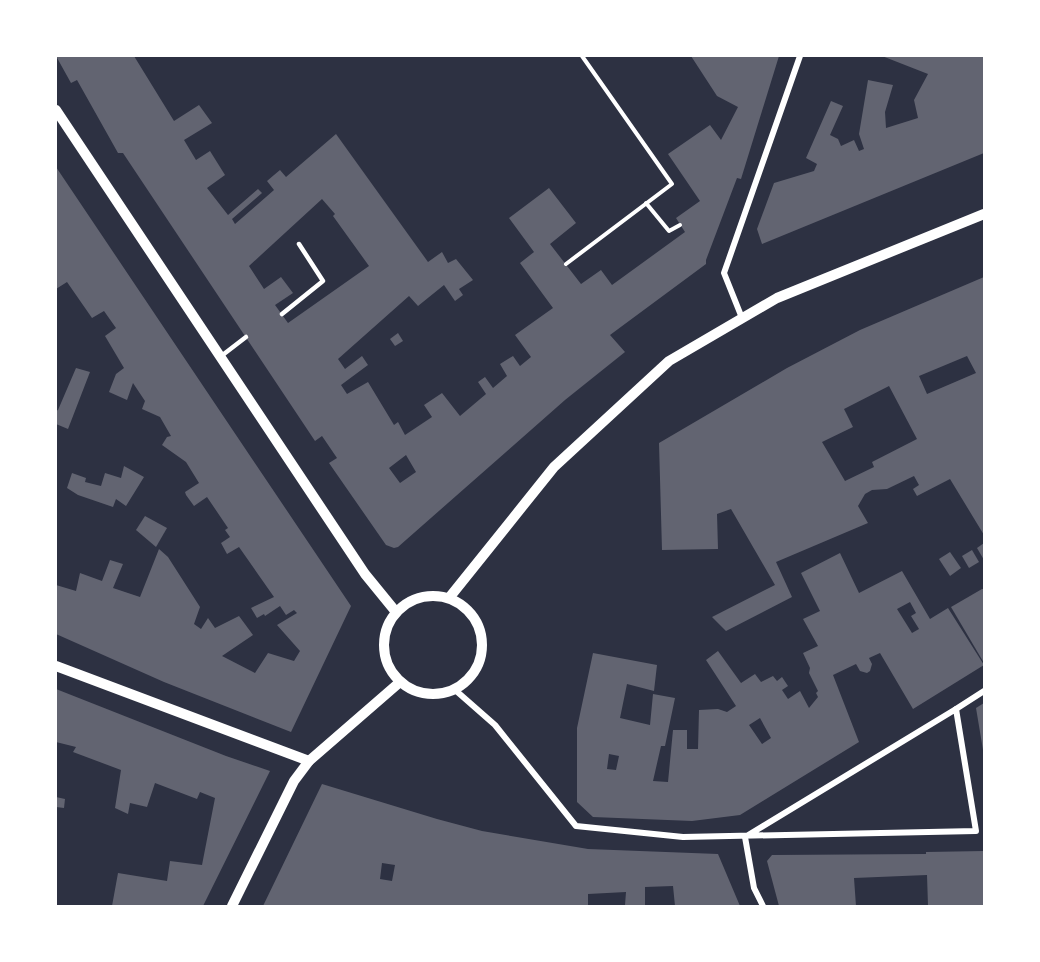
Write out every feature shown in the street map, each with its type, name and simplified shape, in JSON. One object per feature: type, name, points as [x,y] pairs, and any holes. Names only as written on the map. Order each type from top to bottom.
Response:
[{"type":"street","points":[[742,318],[724,273],[800,56]]},
{"type":"street","points":[[56,110],[365,574],[396,612]]},
{"type":"street","points":[[449,598],[554,467],[669,361],[777,298],[984,214]]},
{"type":"street","points":[[430,596],[449,598],[466,608],[479,626],[483,646],[479,661],[470,678],[454,689],[436,694],[417,691],[400,681],[389,666],[384,648],[387,629],[396,612],[412,601],[430,596]]},
{"type":"street","points":[[56,666],[309,761]]},
{"type":"street","points":[[232,906],[294,781],[309,761],[400,681]]},
{"type":"street","points":[[454,689],[495,724],[576,826],[684,837],[984,831]]},
{"type":"street","points":[[745,837],[984,691]]},
{"type":"street","points":[[956,709],[976,831]]},
{"type":"street","points":[[745,837],[754,888],[763,906]]},
{"type":"lane","points":[[282,314],[323,281],[299,244]]},
{"type":"lane","points":[[220,357],[246,337]]},
{"type":"path","points":[[566,264],[672,184],[582,56]]},
{"type":"path","points":[[646,203],[669,231],[680,225]]},
{"type":"building","points":[[56,56],[134,56],[174,121],[199,105],[212,123],[184,140],[196,160],[210,151],[225,175],[207,188],[228,215],[258,189],[262,193],[232,219],[235,224],[274,190],[267,181],[280,170],[286,177],[336,134],[428,262],[442,252],[448,263],[456,259],[473,280],[459,289],[463,295],[455,301],[444,285],[418,306],[409,296],[338,359],[345,369],[362,356],[368,365],[341,385],[347,394],[368,382],[394,425],[398,422],[405,435],[432,417],[424,405],[442,393],[460,416],[486,394],[478,382],[485,377],[493,388],[507,376],[500,364],[513,356],[520,366],[531,357],[515,335],[553,308],[520,263],[534,252],[509,218],[549,188],[576,223],[550,244],[581,284],[601,270],[612,285],[685,232],[676,218],[700,201],[668,154],[710,125],[721,140],[738,107],[717,96],[691,56],[779,56],[741,179],[737,178],[706,264],[610,335],[625,352],[565,400],[398,547],[394,548],[386,545],[329,463],[337,458],[322,436],[315,441],[123,153],[118,153],[77,80],[71,83]],"holes":[[[322,199],[335,214],[333,216],[369,266],[288,323],[275,305],[293,293],[281,277],[264,289],[249,266]],[[406,455],[416,472],[400,483],[389,468]]]},
{"type":"building","points":[[882,56],[984,56],[984,153],[762,244],[757,229],[774,183],[814,171],[817,164],[806,158],[831,101],[843,106],[830,135],[838,139],[841,146],[854,140],[859,151],[864,149],[859,134],[868,80],[893,85],[885,112],[886,128],[918,118],[914,100],[928,74]]},
{"type":"building","points":[[56,167],[351,606],[291,732],[164,682],[56,634],[56,585],[76,591],[80,573],[102,581],[110,560],[123,564],[113,588],[140,597],[159,549],[168,557],[200,607],[194,624],[201,629],[208,618],[215,628],[239,616],[253,635],[222,656],[255,673],[268,653],[294,661],[300,651],[277,625],[297,613],[294,610],[286,615],[280,606],[265,616],[264,614],[257,618],[251,608],[274,597],[239,547],[227,554],[221,543],[230,537],[225,530],[228,528],[207,497],[194,506],[186,495],[185,492],[199,483],[186,462],[162,445],[167,437],[171,436],[160,417],[142,409],[145,401],[133,383],[127,400],[109,392],[116,374],[124,368],[105,336],[116,328],[104,311],[92,318],[67,282],[56,289]]},
{"type":"building","points":[[984,277],[984,535],[950,479],[917,496],[913,489],[919,485],[914,476],[887,489],[872,490],[865,494],[858,506],[868,523],[776,562],[792,597],[726,631],[712,617],[775,585],[731,509],[717,514],[718,549],[662,550],[659,443],[787,368],[860,330]],"holes":[[[967,356],[976,373],[927,394],[919,376]],[[889,386],[917,439],[872,462],[874,467],[845,481],[822,442],[853,427],[844,409]]]},
{"type":"building","points":[[398,333],[403,341],[395,346],[390,339]]},
{"type":"building","points":[[76,368],[90,372],[68,429],[56,424],[56,411]]},
{"type":"building","points":[[124,466],[144,477],[126,506],[116,499],[113,507],[78,495],[67,488],[72,473],[86,478],[85,482],[101,486],[105,473],[121,478]]},
{"type":"building","points":[[145,516],[167,528],[156,547],[136,530]]},
{"type":"building","points":[[984,543],[984,560],[977,548]]},
{"type":"building","points":[[972,550],[979,562],[969,568],[962,556]]},
{"type":"building","points":[[950,552],[961,568],[950,576],[939,559]]},
{"type":"building","points":[[840,553],[859,593],[902,571],[930,619],[948,608],[984,665],[913,709],[880,653],[869,658],[872,664],[867,673],[860,671],[856,664],[833,675],[859,742],[740,815],[692,821],[593,817],[577,802],[577,728],[593,653],[657,665],[654,691],[627,684],[620,718],[650,725],[653,694],[675,698],[665,746],[661,746],[653,781],[668,782],[673,730],[687,730],[687,749],[698,749],[699,710],[718,709],[727,712],[736,706],[706,660],[718,651],[741,683],[755,674],[761,682],[773,676],[777,681],[782,677],[788,686],[782,690],[788,699],[800,691],[809,708],[818,697],[816,693],[818,691],[803,653],[818,646],[803,619],[820,611],[801,573]],"holes":[[[910,602],[916,613],[911,616],[919,629],[912,633],[897,609]],[[760,718],[771,738],[762,744],[749,725]],[[609,754],[619,756],[616,770],[607,769]]]},
{"type":"building","points":[[984,589],[984,663],[951,607]]},
{"type":"building","points":[[56,689],[270,771],[203,906],[112,906],[118,873],[167,881],[170,861],[202,865],[215,798],[200,792],[197,799],[155,783],[147,807],[130,803],[128,814],[115,808],[121,770],[73,752],[76,747],[56,742]]},
{"type":"building","points":[[984,703],[984,750],[983,750],[976,708]]},
{"type":"building","points":[[322,784],[482,831],[588,849],[718,854],[740,906],[675,906],[673,886],[645,887],[645,906],[625,905],[626,892],[588,894],[588,906],[263,906]],"holes":[[[382,863],[395,865],[392,881],[380,879]]]},
{"type":"building","points":[[56,797],[65,799],[64,808],[56,807]]},
{"type":"building","points":[[984,851],[984,906],[928,906],[927,875],[854,878],[856,906],[779,906],[767,861],[772,855],[926,854],[926,852]]}]
